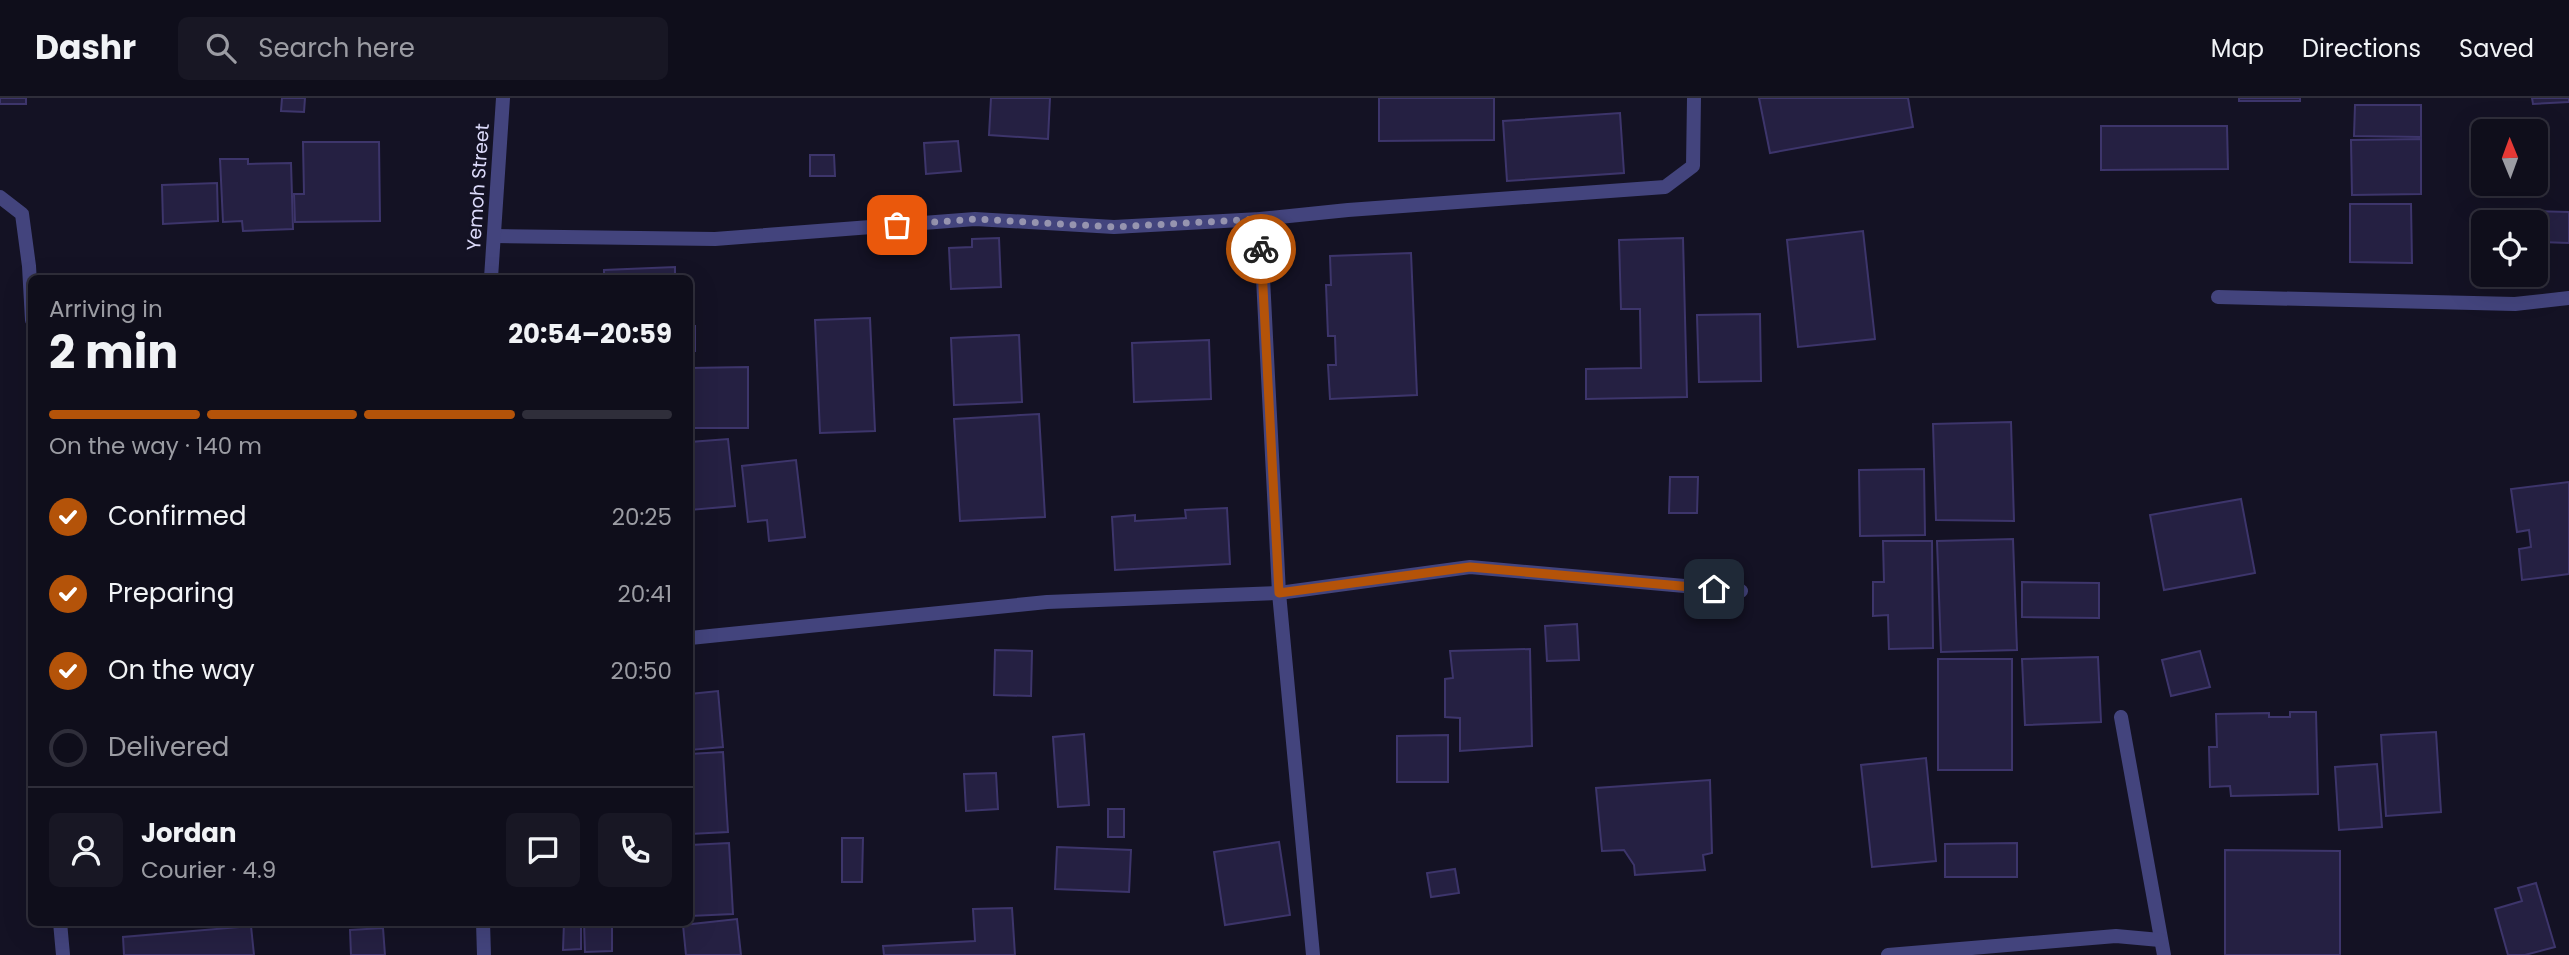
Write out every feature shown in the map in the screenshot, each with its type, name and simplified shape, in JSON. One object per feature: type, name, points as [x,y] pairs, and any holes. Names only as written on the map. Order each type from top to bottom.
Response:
[{"type":"street","name":"Yemoh Street","points":[[491,275],[503,98]]},
{"type":"street","points":[[494,236],[715,239],[975,219],[1114,227],[1260,219],[1665,187],[1693,166],[1695,98]]},
{"type":"street","points":[[0,197],[22,214],[30,275]]},
{"type":"street","points":[[1260,219],[1279,593],[1313,955]]},
{"type":"street","points":[[2218,297],[2515,304],[2569,298]]},
{"type":"street","points":[[693,638],[1047,602],[1279,593],[1470,567],[1741,591]]},
{"type":"street","points":[[2121,717],[2164,955]]},
{"type":"street","points":[[60,926],[63,955]]},
{"type":"street","points":[[483,926],[484,955]]},
{"type":"street","points":[[1888,955],[2116,936],[2160,940]]},
{"type":"building","points":[[0,98],[26,98],[26,104],[0,104]]},
{"type":"building","points":[[282,98],[305,98],[304,112],[281,111]]},
{"type":"building","points":[[991,98],[1050,98],[1048,139],[989,135]]},
{"type":"building","points":[[1379,98],[1494,98],[1494,140],[1379,141]]},
{"type":"building","points":[[1759,98],[1908,98],[1913,127],[1770,153]]},
{"type":"building","points":[[2239,98],[2300,98],[2300,101],[2239,101]]},
{"type":"building","points":[[2532,98],[2569,98],[2569,102],[2533,104]]},
{"type":"building","points":[[2355,105],[2421,105],[2421,137],[2354,136]]},
{"type":"building","points":[[1620,113],[1624,173],[1507,181],[1503,121]]},
{"type":"building","points":[[2101,126],[2227,126],[2228,169],[2101,170]]},
{"type":"building","points":[[2421,139],[2421,194],[2352,195],[2351,140]]},
{"type":"building","points":[[958,141],[961,171],[926,174],[924,143]]},
{"type":"building","points":[[303,142],[379,142],[380,221],[295,222],[294,194],[304,194]]},
{"type":"building","points":[[810,155],[834,155],[835,176],[810,176]]},
{"type":"building","points":[[220,159],[248,159],[248,164],[291,163],[293,229],[243,231],[242,221],[223,222]]},
{"type":"building","points":[[217,183],[218,221],[163,224],[162,185]]},
{"type":"building","points":[[2350,204],[2411,204],[2412,263],[2350,262]]},
{"type":"building","points":[[2548,211],[2569,212],[2569,243],[2548,242]]},
{"type":"building","points":[[1863,231],[1875,339],[1798,347],[1787,240]]},
{"type":"building","points":[[999,238],[1001,287],[951,289],[949,248],[972,247],[972,239]]},
{"type":"building","points":[[1683,238],[1687,397],[1586,399],[1586,369],[1641,368],[1640,309],[1621,309],[1619,240]]},
{"type":"building","points":[[1411,253],[1417,395],[1330,399],[1328,365],[1336,365],[1335,336],[1328,336],[1326,285],[1331,285],[1330,256]]},
{"type":"building","points":[[675,267],[675,275],[604,275],[604,270]]},
{"type":"building","points":[[1760,314],[1761,381],[1699,382],[1697,315]]},
{"type":"building","points":[[870,318],[875,431],[820,433],[815,320]]},
{"type":"building","points":[[693,326],[695,326],[693,351]]},
{"type":"building","points":[[1019,335],[1022,402],[954,405],[951,338]]},
{"type":"building","points":[[1209,340],[1211,399],[1134,402],[1132,343]]},
{"type":"building","points":[[748,367],[748,428],[693,428],[693,368]]},
{"type":"building","points":[[1039,414],[1045,517],[960,521],[954,419]]},
{"type":"building","points":[[2011,422],[2014,521],[1936,520],[1933,424]]},
{"type":"building","points":[[728,439],[735,506],[693,510],[693,442]]},
{"type":"building","points":[[796,460],[805,537],[769,541],[767,520],[748,522],[742,466]]},
{"type":"building","points":[[1924,469],[1925,535],[1860,536],[1859,470]]},
{"type":"building","points":[[1670,477],[1698,477],[1697,513],[1669,513]]},
{"type":"building","points":[[2569,482],[2569,574],[2522,580],[2519,549],[2531,547],[2529,530],[2517,532],[2511,489]]},
{"type":"building","points":[[2241,499],[2255,573],[2164,590],[2150,515]]},
{"type":"building","points":[[1227,508],[1230,564],[1115,570],[1112,517],[1135,515],[1135,521],[1186,518],[1185,510]]},
{"type":"building","points":[[2013,539],[2017,650],[1941,652],[1937,541]]},
{"type":"building","points":[[1883,541],[1932,541],[1933,648],[1889,649],[1888,615],[1873,616],[1873,582],[1884,582]]},
{"type":"building","points":[[2022,582],[2099,583],[2099,618],[2022,617]]},
{"type":"building","points":[[1577,624],[1579,660],[1547,661],[1545,626]]},
{"type":"building","points":[[1530,649],[1532,746],[1460,751],[1460,718],[1445,717],[1445,679],[1453,678],[1450,651]]},
{"type":"building","points":[[995,650],[1032,651],[1031,696],[994,695]]},
{"type":"building","points":[[2200,651],[2210,687],[2171,696],[2162,660]]},
{"type":"building","points":[[2098,657],[2101,722],[2025,725],[2022,659]]},
{"type":"building","points":[[1938,659],[2012,659],[2012,770],[1938,770]]},
{"type":"building","points":[[718,691],[723,747],[693,750],[693,694]]},
{"type":"building","points":[[2290,712],[2316,712],[2318,794],[2231,796],[2230,786],[2210,787],[2209,747],[2217,747],[2216,714],[2269,713],[2269,717],[2290,717]]},
{"type":"building","points":[[2436,732],[2441,812],[2386,816],[2381,735]]},
{"type":"building","points":[[1084,734],[1089,805],[1058,807],[1053,737]]},
{"type":"building","points":[[1448,735],[1448,782],[1397,782],[1397,736]]},
{"type":"building","points":[[723,752],[728,832],[693,834],[693,754]]},
{"type":"building","points":[[1926,758],[1936,861],[1872,867],[1861,765]]},
{"type":"building","points":[[2377,764],[2382,827],[2339,830],[2335,767]]},
{"type":"building","points":[[996,773],[998,809],[966,811],[964,774]]},
{"type":"building","points":[[1710,780],[1712,853],[1703,855],[1705,870],[1635,875],[1634,865],[1624,850],[1602,851],[1596,788]]},
{"type":"building","points":[[1108,809],[1124,809],[1124,837],[1108,837]]},
{"type":"building","points":[[842,838],[863,838],[862,882],[842,882]]},
{"type":"building","points":[[1279,842],[1290,915],[1225,925],[1214,852]]},
{"type":"building","points":[[729,843],[733,914],[693,916],[693,845]]},
{"type":"building","points":[[2017,843],[2017,877],[1945,877],[1945,844]]},
{"type":"building","points":[[1057,847],[1131,850],[1129,892],[1055,889]]},
{"type":"building","points":[[2225,850],[2340,851],[2340,955],[2225,955]]},
{"type":"building","points":[[1455,869],[1459,893],[1431,897],[1427,873]]},
{"type":"building","points":[[2536,883],[2555,947],[2525,955],[2508,955],[2495,909],[2522,901],[2518,888]]},
{"type":"building","points":[[1012,908],[1015,955],[884,955],[883,946],[975,941],[973,909]]},
{"type":"building","points":[[737,919],[741,955],[686,955],[683,926]]},
{"type":"building","points":[[251,926],[254,955],[124,955],[123,937]]},
{"type":"building","points":[[564,926],[581,926],[581,949],[563,950]]},
{"type":"building","points":[[584,926],[612,926],[612,951],[585,952]]},
{"type":"building","points":[[383,928],[385,955],[351,955],[350,930]]},
{"type":"way so far","points":[[897,225],[975,219],[1114,227],[1260,219],[1261,249]]},
{"type":"route","points":[[1261,249],[1279,593],[1470,567],[1714,589]]}]
